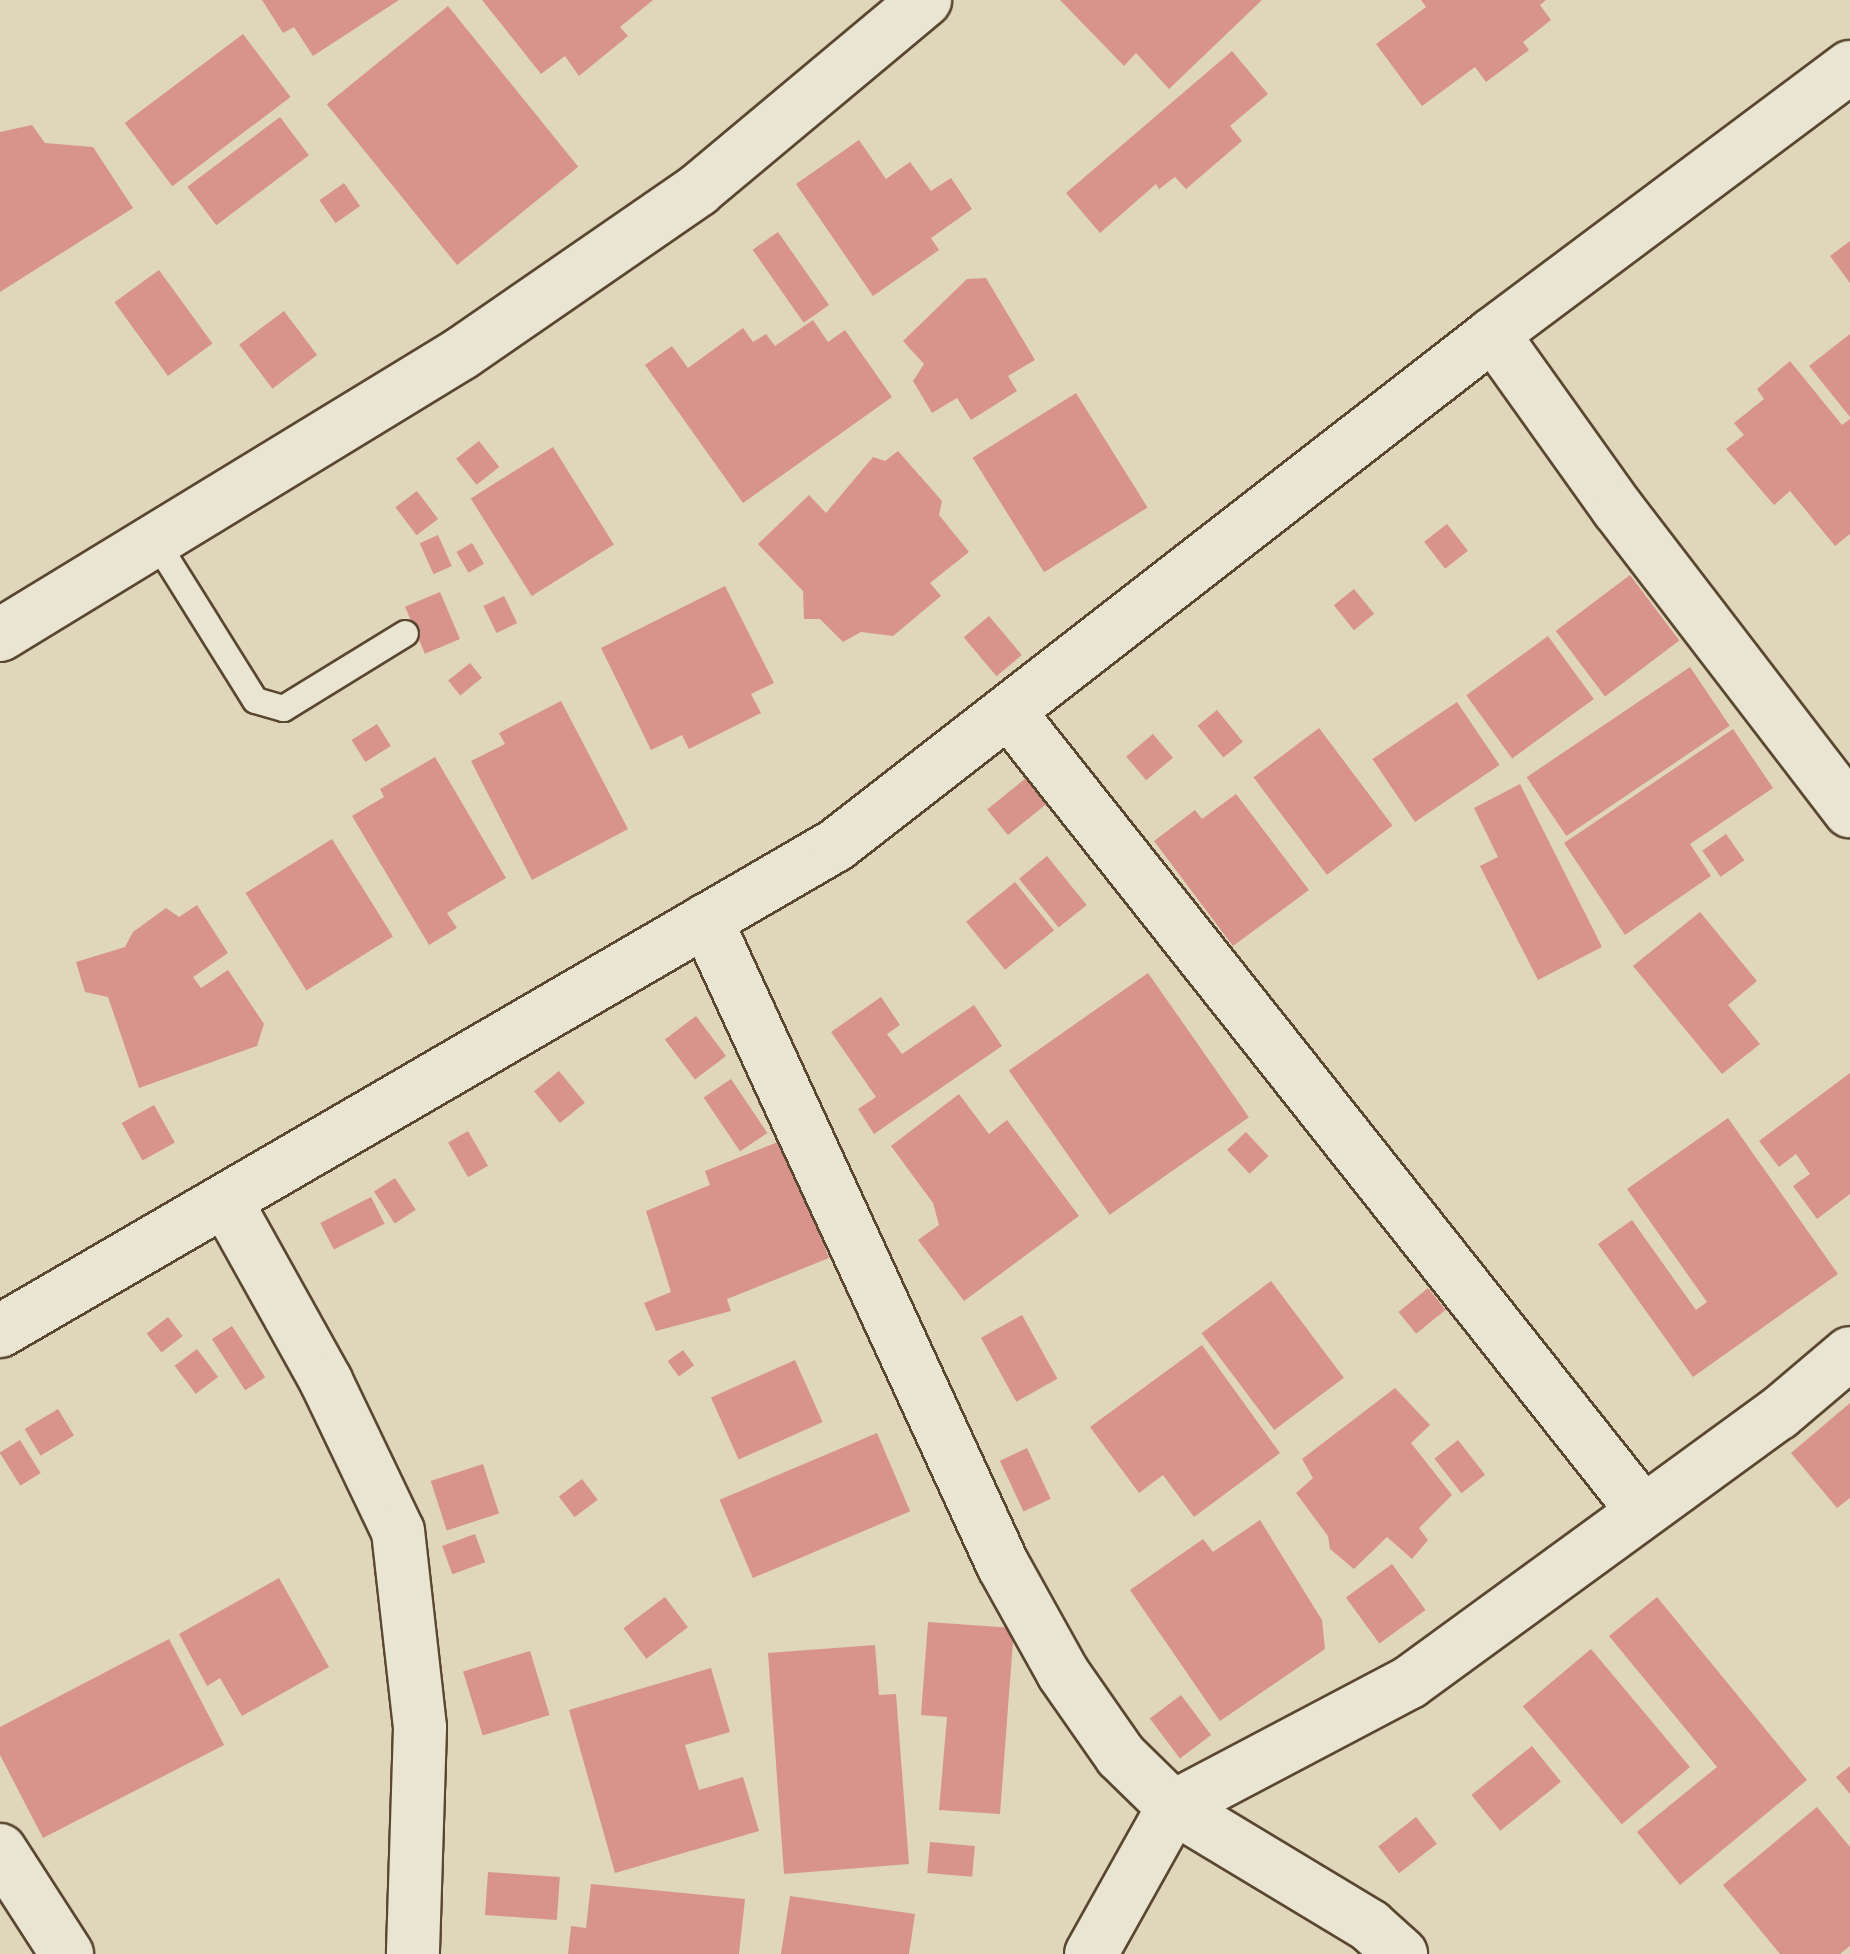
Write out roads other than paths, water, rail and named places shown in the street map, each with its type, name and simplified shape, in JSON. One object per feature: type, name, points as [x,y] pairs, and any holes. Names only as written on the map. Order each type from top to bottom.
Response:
[{"type":"street","points":[[0,635],[153,536],[462,353],[666,212],[854,66],[924,0]]},
{"type":"street","points":[[0,1331],[227,1203],[836,846],[1493,334],[1850,67]]},
{"type":"street","points":[[1493,334],[1618,509],[1850,811]]},
{"type":"street","points":[[1009,712],[1643,1512]]},
{"type":"street","points":[[706,920],[1003,1565],[1063,1673],[1112,1742],[1173,1807],[1370,1926],[1401,1954]]},
{"type":"street","points":[[227,1203],[326,1381],[398,1531],[420,1728],[413,1954]]},
{"type":"street","points":[[1091,1954],[1173,1807],[1410,1682],[1778,1414],[1850,1353]]},
{"type":"street","points":[[0,1850],[67,1954]]},
{"type":"lane","points":[[153,536],[255,700],[283,708],[299,701],[405,633]]}]
